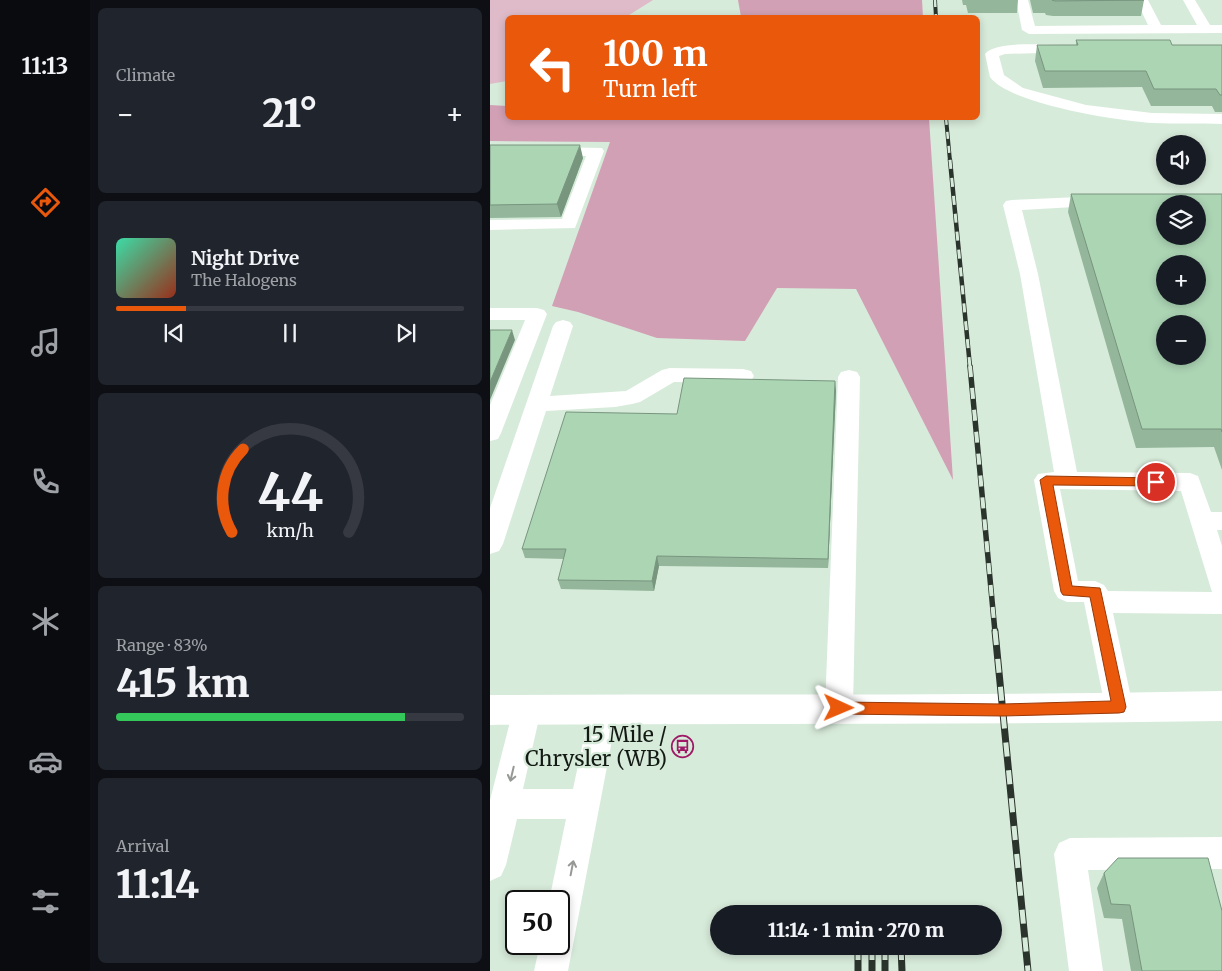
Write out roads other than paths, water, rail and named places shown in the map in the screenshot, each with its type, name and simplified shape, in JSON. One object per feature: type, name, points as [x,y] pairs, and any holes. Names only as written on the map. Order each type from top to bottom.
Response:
[{"type":"main road","points":[[490,710],[839,708],[1003,710],[1222,706]]},
{"type":"street","points":[[1022,0],[1029,30],[1222,29]]},
{"type":"street","points":[[1142,0],[1156,29]]},
{"type":"street","points":[[1189,0],[1206,29]]},
{"type":"street","points":[[1117,30],[1124,43]]},
{"type":"street","points":[[1079,49],[1003,50],[992,54],[996,77],[1018,91],[1085,109],[1152,118],[1222,119]]},
{"type":"street","points":[[490,151],[596,151],[569,224],[490,225]]},
{"type":"street","points":[[1067,481],[1029,274],[1012,205],[1117,201]]},
{"type":"street","points":[[490,314],[537,314],[490,433]]},
{"type":"street","points":[[490,544],[563,326]]},
{"type":"street","points":[[537,404],[615,400],[632,397],[670,375],[743,376]]},
{"type":"street","points":[[839,708],[849,377]]},
{"type":"street","points":[[1119,707],[1095,592],[1067,592],[1046,480],[1190,482],[1212,521],[1222,587]]},
{"type":"street","points":[[1097,602],[1222,603]]},
{"type":"street","points":[[568,890],[604,709]]},
{"type":"street","points":[[490,865],[527,710]]},
{"type":"street","points":[[505,804],[585,804]]},
{"type":"street","points":[[1086,971],[1070,854],[1222,853]]},
{"type":"street","points":[[551,971],[554,955]]},
{"type":"railway","points":[[935,0],[936,15]]},
{"type":"railway","points":[[946,120],[950,161]]},
{"type":"railway","points":[[950,160],[970,367]]},
{"type":"railway","points":[[970,366],[995,632]]},
{"type":"railway","points":[[995,631],[1028,971]]},
{"type":"railway","points":[[858,955],[858,971]]},
{"type":"railway","points":[[872,955],[872,971]]},
{"type":"railway","points":[[885,955],[885,971]]},
{"type":"railway","points":[[901,955],[902,971]]},
{"type":"place","name":"15 Mile / Chrysler (WB)","points":[[683,746]]}]
